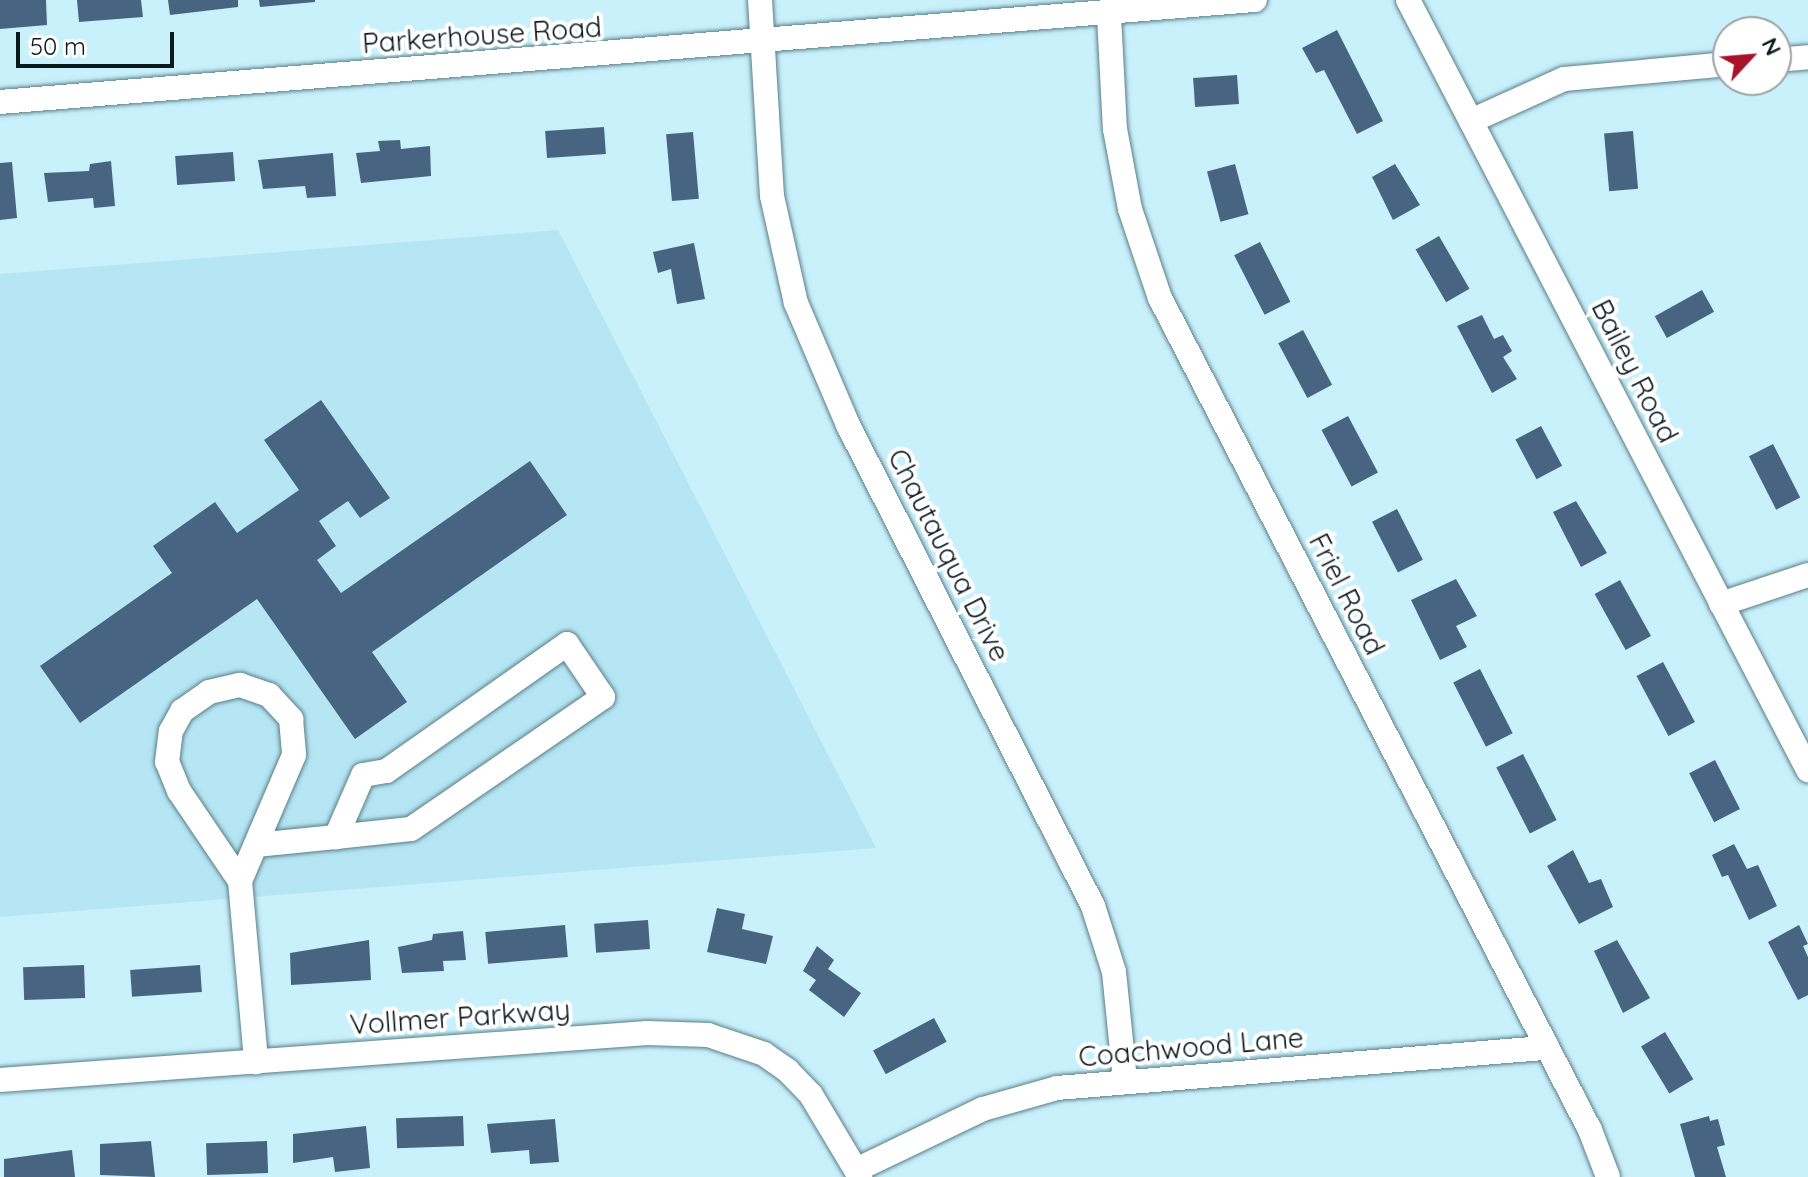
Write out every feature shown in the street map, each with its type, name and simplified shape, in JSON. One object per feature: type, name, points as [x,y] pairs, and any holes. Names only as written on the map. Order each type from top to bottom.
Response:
[{"type":"street","name":"Chautauqua Drive","points":[[760,0],[772,196],[796,303],[848,425],[1093,906],[1114,972],[1125,1081]]},
{"type":"street","name":"Parkerhouse Road","points":[[0,102],[1109,16],[1255,0]]},
{"type":"street","name":"Bailey Road","points":[[1408,0],[1808,770]]},
{"type":"street","name":"Friel Road","points":[[1109,16],[1115,129],[1130,209],[1160,298],[1547,1048],[1608,1177]]},
{"type":"street","points":[[1471,121],[1564,79],[1712,65]]},
{"type":"street","points":[[1721,604],[1808,575]]},
{"type":"street","points":[[256,845],[336,837],[411,829],[603,697],[567,644],[386,771],[363,775],[336,837]]},
{"type":"street","points":[[240,881],[179,791],[167,762],[171,731],[182,711],[209,692],[240,685],[269,695],[291,719],[294,755],[240,881],[256,1062]]},
{"type":"street","name":"Vollmer Parkway","points":[[0,1080],[647,1033],[708,1035],[764,1054],[788,1071],[811,1095],[858,1174]]},
{"type":"street","name":"Coachwood Lane","points":[[858,1174],[983,1109],[1057,1088],[1547,1048]]},
{"type":"shaded area","points":[[558,230],[876,848],[0,917],[0,274]]},
{"type":"building","points":[[0,0],[46,0],[47,25],[0,29]]},
{"type":"building","points":[[77,0],[141,0],[143,17],[79,22]]},
{"type":"building","points":[[168,0],[238,0],[238,7],[170,15]]},
{"type":"building","points":[[259,0],[315,0],[315,2],[260,7]]},
{"type":"building","points":[[1337,30],[1383,121],[1357,134],[1324,70],[1316,73],[1302,48]]},
{"type":"building","points":[[1237,75],[1239,104],[1195,107],[1193,78]]},
{"type":"building","points":[[604,127],[606,154],[547,158],[545,131]]},
{"type":"building","points":[[1633,131],[1638,189],[1609,191],[1604,134]]},
{"type":"building","points":[[693,132],[699,199],[672,201],[666,134]]},
{"type":"building","points":[[400,140],[401,149],[430,146],[431,176],[361,183],[356,153],[380,151],[378,141]]},
{"type":"building","points":[[233,152],[235,181],[177,185],[175,156]]},
{"type":"building","points":[[333,153],[336,196],[307,198],[305,186],[263,189],[258,160]]},
{"type":"building","points":[[111,161],[115,206],[94,208],[93,198],[48,202],[44,173],[89,171],[90,164]]},
{"type":"building","points":[[12,162],[17,218],[0,220],[0,163]]},
{"type":"building","points":[[1235,164],[1248,214],[1220,222],[1207,172]]},
{"type":"building","points":[[1395,164],[1420,205],[1393,220],[1372,177]]},
{"type":"building","points":[[1439,236],[1470,289],[1446,302],[1416,250]]},
{"type":"building","points":[[1260,242],[1290,302],[1265,315],[1234,255]]},
{"type":"building","points":[[694,243],[705,299],[677,304],[671,269],[658,273],[653,252]]},
{"type":"building","points":[[1702,290],[1714,312],[1667,338],[1655,316]]},
{"type":"building","points":[[1482,315],[1494,339],[1503,335],[1512,351],[1503,357],[1517,379],[1492,393],[1457,326]]},
{"type":"building","points":[[1303,330],[1332,385],[1307,398],[1278,343]]},
{"type":"building","points":[[321,400],[390,498],[360,518],[348,501],[319,521],[336,546],[317,560],[341,593],[530,461],[567,515],[372,652],[407,702],[355,739],[257,599],[80,723],[40,666],[172,573],[153,546],[215,502],[237,533],[299,490],[264,440]]},
{"type":"building","points":[[1348,416],[1378,473],[1352,487],[1322,430]]},
{"type":"building","points":[[1541,426],[1562,466],[1537,479],[1515,440]]},
{"type":"building","points":[[1773,444],[1800,497],[1776,510],[1749,456]]},
{"type":"building","points":[[1576,501],[1607,553],[1581,567],[1553,512]]},
{"type":"building","points":[[1397,509],[1423,560],[1398,572],[1372,522]]},
{"type":"building","points":[[1456,579],[1477,616],[1456,626],[1467,647],[1440,660],[1411,600]]},
{"type":"building","points":[[1620,580],[1651,636],[1626,650],[1595,594]]},
{"type":"building","points":[[1663,662],[1695,722],[1668,736],[1637,676]]},
{"type":"building","points":[[1480,669],[1513,733],[1486,747],[1453,683]]},
{"type":"building","points":[[1523,754],[1557,820],[1530,834],[1496,768]]},
{"type":"building","points":[[1715,760],[1740,809],[1714,822],[1689,773]]},
{"type":"building","points":[[1734,844],[1747,869],[1758,865],[1777,906],[1749,920],[1728,875],[1722,877],[1712,855]]},
{"type":"building","points":[[1573,850],[1589,883],[1601,879],[1613,907],[1579,924],[1547,866]]},
{"type":"building","points":[[717,908],[745,914],[742,929],[773,936],[766,964],[707,952]]},
{"type":"building","points":[[648,920],[650,949],[596,953],[594,924]]},
{"type":"building","points":[[565,925],[568,957],[488,964],[485,932]]},
{"type":"building","points":[[1799,925],[1808,944],[1803,946],[1808,957],[1808,995],[1798,1000],[1768,942]]},
{"type":"building","points":[[463,931],[466,960],[443,961],[444,971],[402,973],[398,947],[432,940],[433,934]]},
{"type":"building","points":[[369,940],[371,980],[291,985],[290,953]]},
{"type":"building","points":[[1617,940],[1650,998],[1623,1013],[1594,951]]},
{"type":"building","points":[[817,946],[834,960],[828,969],[861,993],[844,1017],[809,990],[816,980],[803,971]]},
{"type":"building","points":[[84,965],[85,998],[24,1000],[23,967]]},
{"type":"building","points":[[200,965],[202,992],[132,997],[130,970]]},
{"type":"building","points":[[934,1018],[947,1042],[886,1074],[873,1050]]},
{"type":"building","points":[[1665,1032],[1693,1079],[1669,1094],[1641,1046]]},
{"type":"building","points":[[463,1116],[464,1146],[397,1148],[396,1118]]},
{"type":"building","points":[[1709,1116],[1710,1121],[1718,1119],[1725,1145],[1717,1147],[1726,1177],[1695,1177],[1680,1124]]},
{"type":"building","points":[[555,1119],[559,1162],[530,1164],[529,1150],[491,1153],[487,1124]]},
{"type":"building","points":[[366,1126],[370,1168],[335,1172],[333,1157],[293,1163],[293,1134]]},
{"type":"building","points":[[151,1141],[155,1177],[100,1175],[100,1144]]},
{"type":"building","points":[[267,1141],[268,1173],[207,1175],[206,1143]]},
{"type":"building","points":[[72,1150],[75,1177],[4,1177],[4,1159]]}]
